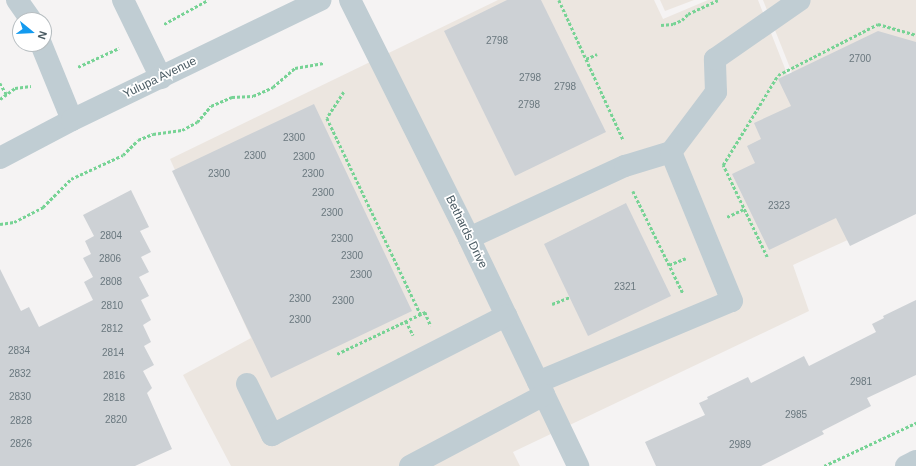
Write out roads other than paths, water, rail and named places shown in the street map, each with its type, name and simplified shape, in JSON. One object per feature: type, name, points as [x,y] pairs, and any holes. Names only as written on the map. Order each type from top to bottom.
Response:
[{"type":"street","points":[[18,0],[26,12]]},
{"type":"street","points":[[123,0],[161,78]]},
{"type":"street","name":"Yulupa Avenue","points":[[0,158],[72,120],[320,0]]},
{"type":"street","name":"Bethards Drive","points":[[350,0],[469,238],[578,466]]},
{"type":"street","points":[[469,238],[625,166],[672,152],[716,92],[715,59],[800,0]]},
{"type":"street","points":[[44,52],[72,120]]},
{"type":"street","points":[[410,466],[541,389],[694,316],[732,301],[672,152]]},
{"type":"street","points":[[247,384],[272,435],[506,316]]},
{"type":"street","points":[[906,466],[916,461]]}]
